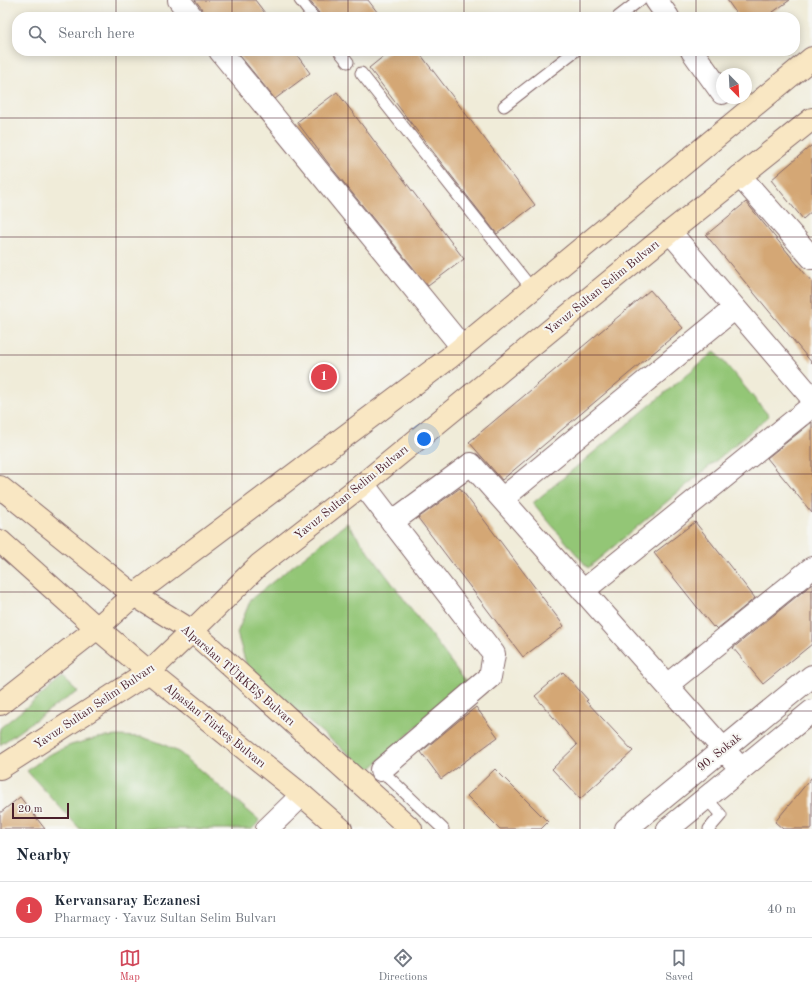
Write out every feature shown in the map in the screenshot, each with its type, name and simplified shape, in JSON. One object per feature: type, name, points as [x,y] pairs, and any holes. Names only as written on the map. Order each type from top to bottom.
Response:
[{"type":"main road","points":[[0,704],[97,628],[134,595],[449,358],[812,58]]},
{"type":"main road","name":"Yavuz Sultan Selim Bulvarı","points":[[0,768],[149,672],[260,565],[363,484],[670,232],[812,119]]},
{"type":"main road","name":"Alparslan TÜRKEŞ Bulvarı","points":[[0,487],[134,595],[192,631],[412,829]]},
{"type":"main road","name":"Alpaslan Türkeş Bulvarı","points":[[0,541],[97,628],[149,672],[302,795],[341,829]]},
{"type":"street","points":[[179,0],[188,12]]},
{"type":"street","points":[[656,0],[664,12]]},
{"type":"street","points":[[224,56],[462,347]]},
{"type":"street","points":[[696,56],[716,85]]},
{"type":"street","points":[[730,104],[740,118]]},
{"type":"street","points":[[740,176],[810,252]]},
{"type":"street","points":[[670,232],[812,398]]},
{"type":"street","points":[[502,499],[735,308]]},
{"type":"street","points":[[583,591],[812,406]]},
{"type":"street","points":[[392,522],[471,464],[741,769]]},
{"type":"street","points":[[363,484],[494,654],[490,676],[380,770]]},
{"type":"street","points":[[667,686],[812,568]]},
{"type":"street","name":"90. Sokak","points":[[626,829],[811,679]]},
{"type":"street","points":[[668,829],[812,711]]},
{"type":"street","points":[[267,829],[302,795]]},
{"type":"lane","points":[[300,0],[309,12]]},
{"type":"lane","points":[[624,12],[640,0]]},
{"type":"lane","points":[[343,56],[348,62]]},
{"type":"lane","points":[[504,106],[568,56]]},
{"type":"lane","points":[[361,73],[532,289]]},
{"type":"lane","points":[[380,770],[443,829]]},
{"type":"lane","points":[[706,798],[720,815],[709,829]]},
{"type":"green space","points":[[715,351],[769,416],[588,568],[533,503]]},
{"type":"green space","points":[[347,523],[466,682],[369,770],[249,674],[237,633],[251,599]]},
{"type":"green space","points":[[62,677],[78,692],[0,745],[0,728]]},
{"type":"green space","points":[[118,736],[142,737],[163,744],[180,753],[259,820],[257,824],[252,829],[80,829],[27,771],[48,755],[71,745],[97,738]]},
{"type":"building","points":[[195,0],[255,0],[264,12],[204,12]]},
{"type":"building","points":[[309,0],[368,0],[377,12],[318,12]]},
{"type":"building","points":[[727,0],[790,0],[773,12],[735,12]]},
{"type":"building","points":[[240,56],[298,56],[310,73],[275,99]]},
{"type":"building","points":[[384,56],[422,56],[535,205],[497,234],[369,68]]},
{"type":"building","points":[[337,92],[464,259],[428,286],[331,167],[297,122]]},
{"type":"building","points":[[812,145],[812,211],[803,219],[771,180]]},
{"type":"building","points":[[746,202],[812,282],[812,363],[706,235]]},
{"type":"building","points":[[650,290],[683,328],[502,480],[469,442]]},
{"type":"building","points":[[812,422],[812,513],[767,458]]},
{"type":"building","points":[[460,488],[564,626],[523,657],[418,518]]},
{"type":"building","points":[[695,522],[755,598],[717,629],[714,626],[713,627],[654,553]]},
{"type":"building","points":[[812,584],[812,644],[763,684],[733,648]]},
{"type":"building","points":[[563,672],[588,700],[586,701],[633,751],[580,799],[552,769],[577,745],[535,696]]},
{"type":"building","points":[[476,707],[498,737],[441,779],[421,752]]},
{"type":"building","points":[[495,769],[548,822],[541,829],[500,829],[467,796]]},
{"type":"building","points":[[812,777],[812,829],[783,829],[775,822]]},
{"type":"building","points":[[20,797],[45,829],[0,829],[0,813]]},
{"type":"place","name":"Kervansaray Eczanesi","points":[[324,377]]}]
